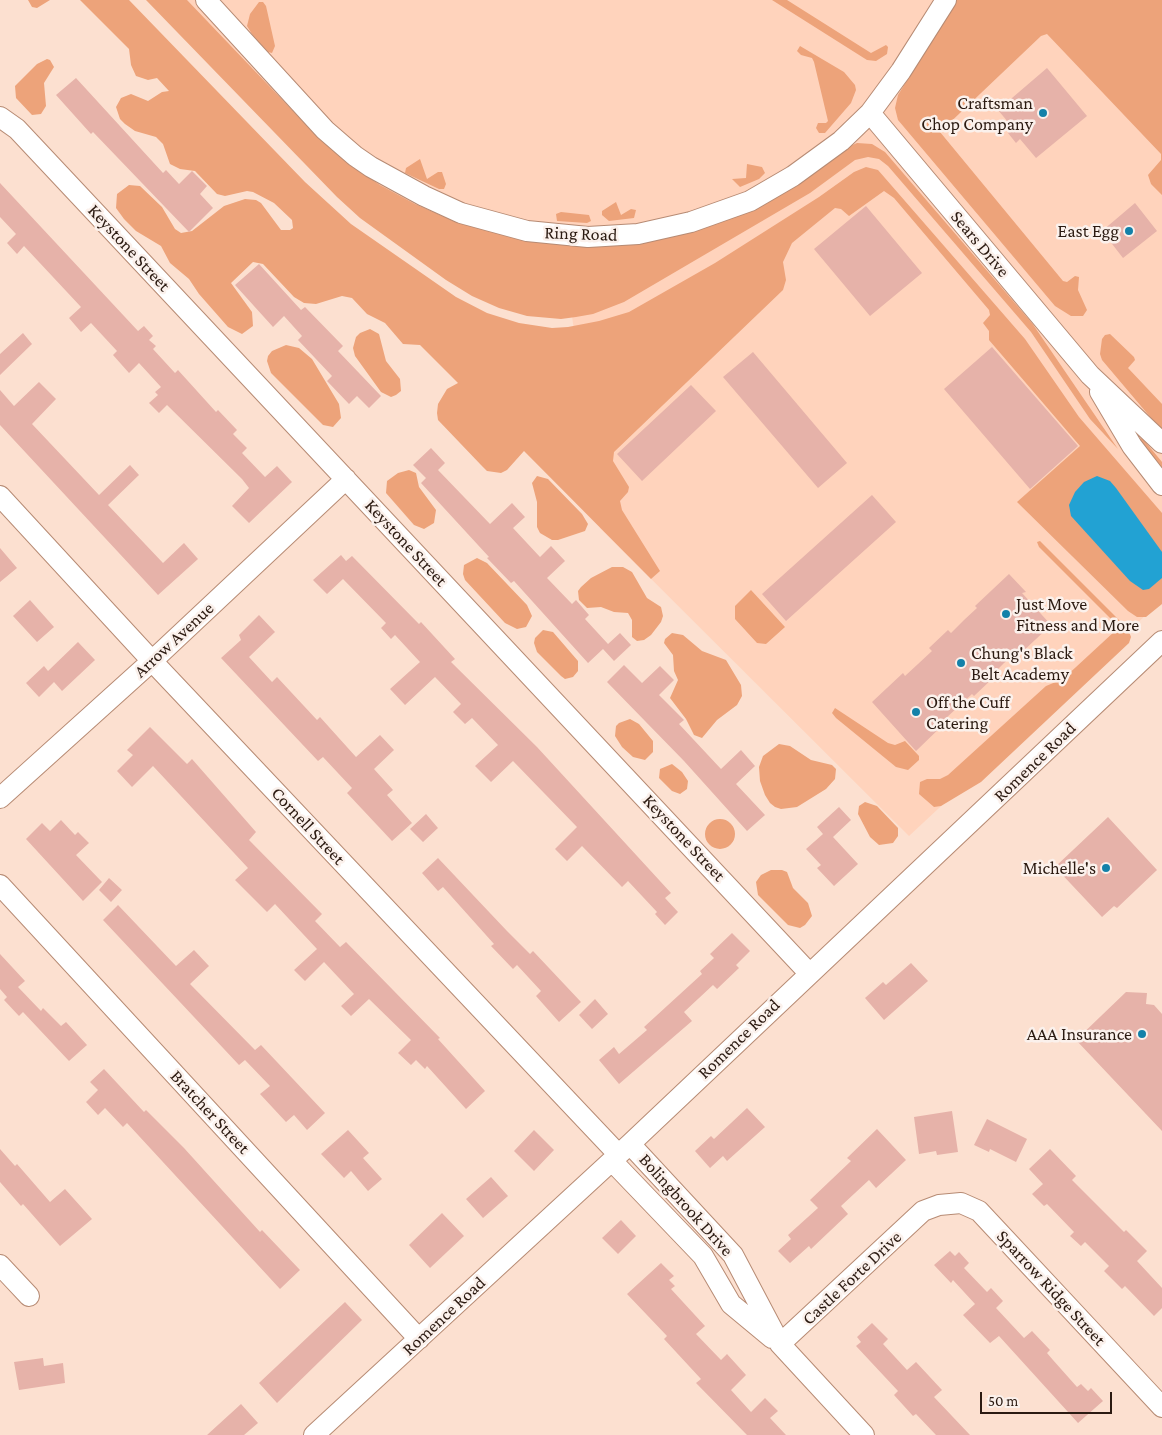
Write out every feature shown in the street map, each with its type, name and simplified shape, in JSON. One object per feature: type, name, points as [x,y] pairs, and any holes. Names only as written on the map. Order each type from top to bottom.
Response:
[{"type":"street","name":"Ring Road","points":[[206,0],[292,95],[355,156],[405,186],[442,205],[479,219],[527,231],[582,237],[621,236],[651,232],[714,215],[763,194],[793,176],[841,141],[870,113],[901,71],[946,0]]},
{"type":"street","name":"Sears Drive","points":[[870,113],[1090,375],[1162,443]]},
{"type":"street","name":"Keystone Street","points":[[0,117],[17,129],[809,972]]},
{"type":"street","name":"Sears Drive","points":[[1090,375],[1132,446],[1162,485]]},
{"type":"street","name":"Arrow Avenue","points":[[0,798],[152,661],[346,479]]},
{"type":"street","name":"Cornell Street","points":[[0,496],[152,661],[620,1153]]},
{"type":"street","name":"Romence Road","points":[[314,1435],[620,1153],[809,972],[931,861],[1162,641]]},
{"type":"street","name":"Bratcher Street","points":[[0,885],[419,1339]]},
{"type":"street","name":"Bolingbrook Drive","points":[[620,1153],[733,1255],[780,1344],[864,1435]]},
{"type":"street","name":"Sparrow Ridge Street","points":[[924,1211],[939,1206],[961,1203],[979,1211],[1162,1407]]},
{"type":"street","name":"Castle Forte Drive","points":[[780,1344],[924,1211]]},
{"type":"street","points":[[0,1265],[29,1296]]},
{"type":"shaded area","points":[[28,0],[50,0],[37,8],[32,7]]},
{"type":"shaded area","points":[[80,0],[129,0],[305,182],[351,224],[456,297],[487,313],[519,323],[552,328],[568,327],[599,321],[629,312],[715,263],[819,197],[854,172],[866,167],[878,170],[1025,339],[1079,417],[1162,513],[1162,604],[1146,617],[1137,617],[1128,611],[1017,502],[1080,446],[989,340],[989,331],[983,323],[990,315],[989,310],[894,198],[884,191],[849,216],[841,209],[835,208],[792,243],[783,262],[786,280],[783,290],[614,452],[613,461],[629,487],[628,492],[620,501],[622,510],[660,571],[651,579],[524,451],[507,470],[501,473],[487,471],[438,420],[438,404],[447,389],[458,383],[420,345],[403,344],[385,323],[367,314],[352,298],[342,296],[316,304],[304,303],[294,297],[263,264],[253,262],[231,283],[252,312],[253,326],[242,334],[228,327],[199,294],[189,279],[170,263],[161,246],[136,231],[124,219],[116,208],[117,194],[129,185],[140,186],[162,207],[175,229],[181,233],[192,231],[224,206],[245,199],[256,200],[261,203],[281,230],[293,228],[292,220],[274,203],[253,192],[247,191],[225,196],[217,194],[195,171],[180,169],[170,164],[163,144],[156,137],[135,131],[120,119],[116,107],[121,98],[131,94],[148,101],[162,92],[169,91],[157,78],[148,80],[136,76],[131,65],[129,49]]},
{"type":"shaded area","points":[[146,0],[187,0],[316,135],[348,163],[380,185],[415,204],[456,222],[518,239],[632,242],[857,143],[872,144],[885,152],[1032,323],[1118,449],[1090,419],[1031,332],[888,166],[879,159],[868,157],[855,160],[810,193],[624,302],[593,314],[576,317],[561,319],[527,316],[499,308],[472,296],[446,280],[360,218],[337,197]]},
{"type":"shaded area","points":[[178,0],[1162,0],[1162,600],[909,836],[600,528],[565,263],[462,245],[339,168]]},
{"type":"shaded area","points":[[772,0],[787,0],[871,53],[886,45],[888,47],[887,54],[876,61],[867,60]]},
{"type":"shaded area","points":[[957,0],[1162,0],[1162,195],[1151,184],[1148,175],[1161,160],[1161,154],[1047,34],[1041,36],[940,132],[1063,281],[1067,282],[1075,276],[1079,277],[1078,290],[1087,310],[1083,316],[1071,316],[1055,306],[898,120],[895,108],[898,95]]},
{"type":"shaded area","points":[[259,2],[263,2],[266,6],[275,46],[272,53],[268,52],[255,39],[247,26],[250,14]]},
{"type":"shaded area","points":[[800,46],[844,72],[855,85],[856,90],[851,103],[825,133],[819,133],[816,128],[818,123],[826,123],[828,121],[814,62],[812,58],[801,55],[797,51]]},
{"type":"shaded area","points":[[47,59],[50,60],[54,67],[44,83],[46,106],[41,114],[32,115],[16,98],[15,86],[37,64]]},
{"type":"shaded area","points":[[420,159],[427,179],[438,172],[442,172],[446,184],[444,189],[439,189],[405,173],[406,168]]},
{"type":"shaded area","points":[[747,164],[762,167],[765,173],[759,179],[740,187],[732,179],[746,178]]},
{"type":"shaded area","points":[[616,202],[621,215],[631,209],[636,210],[634,218],[609,221],[602,215],[602,211]]},
{"type":"shaded area","points":[[561,212],[589,215],[591,221],[587,223],[557,221],[556,214]]},
{"type":"shaded area","points":[[370,329],[379,334],[386,361],[400,379],[401,391],[391,397],[381,392],[355,356],[353,348],[356,337]]},
{"type":"shaded area","points":[[1110,334],[1134,357],[1135,360],[1128,368],[1162,404],[1162,431],[1102,360],[1100,354],[1102,339],[1105,335]]},
{"type":"shaded area","points":[[286,345],[299,348],[312,359],[339,404],[341,418],[333,427],[323,425],[271,373],[267,361],[268,356],[272,351]]},
{"type":"shaded area","points":[[1139,438],[1143,439],[1162,462],[1162,470]]},
{"type":"shaded area","points":[[409,470],[416,473],[419,487],[436,510],[434,523],[424,529],[414,525],[386,493],[387,481],[398,473]]},
{"type":"shaded area","points":[[537,476],[548,479],[582,514],[588,524],[585,531],[558,540],[552,540],[540,533],[537,527],[537,502],[532,483]]},
{"type":"shaded area","points":[[1040,541],[1128,629],[1131,637],[1129,643],[981,782],[941,806],[934,807],[919,794],[920,782],[927,779],[940,779],[948,775],[1046,686],[1063,679],[1115,631],[1114,622],[1039,547],[1037,542]]},
{"type":"shaded area","points":[[477,558],[487,563],[527,605],[532,616],[526,627],[517,629],[505,623],[465,580],[463,574],[464,565]]},
{"type":"shaded area","points":[[612,567],[623,567],[632,572],[647,598],[661,607],[663,616],[661,622],[651,635],[644,640],[637,641],[632,637],[632,620],[628,613],[614,612],[601,607],[587,608],[579,600],[578,591],[581,587],[591,578]]},
{"type":"shaded area","points":[[751,590],[785,627],[766,644],[757,643],[735,619],[735,606]]},
{"type":"shaded area","points":[[543,630],[553,632],[578,661],[578,671],[573,677],[565,679],[537,652],[534,643],[535,638]]},
{"type":"shaded area","points":[[672,633],[683,635],[702,651],[726,660],[741,685],[742,696],[737,705],[717,720],[702,738],[694,735],[686,719],[670,698],[678,680],[674,671],[673,655],[664,643],[665,639]]},
{"type":"shaded area","points":[[835,708],[888,743],[895,745],[905,741],[919,756],[919,760],[908,770],[896,767],[836,718],[832,713]]},
{"type":"shaded area","points":[[630,719],[639,724],[653,741],[653,752],[645,760],[633,757],[622,747],[615,736],[616,726]]},
{"type":"shaded area","points":[[779,744],[790,746],[811,760],[832,765],[836,769],[835,779],[826,789],[797,807],[781,809],[775,807],[765,795],[760,781],[759,767],[763,756]]},
{"type":"shaded area","points":[[672,764],[682,772],[688,781],[687,789],[680,794],[672,791],[659,778],[660,769]]},
{"type":"shaded area","points":[[865,802],[877,806],[898,828],[898,836],[893,843],[879,845],[870,837],[858,814],[859,806]]},
{"type":"shaded area","points":[[720,819],[731,823],[735,834],[731,845],[720,849],[709,845],[705,834],[709,823]]},
{"type":"shaded area","points":[[771,870],[787,872],[793,888],[808,903],[812,916],[800,928],[788,925],[758,895],[756,882],[761,875]]},
{"type":"water","points":[[1097,476],[1110,481],[1116,488],[1162,552],[1162,578],[1149,589],[1143,590],[1130,581],[1071,516],[1069,505],[1075,492],[1084,482]]},
{"type":"building","name":"Craftsman Chop Company","points":[[1047,68],[1087,116],[1036,158],[1020,139],[1016,143],[1008,133],[1013,128],[998,110]]},
{"type":"building","points":[[76,78],[163,173],[166,170],[179,184],[192,171],[207,186],[200,194],[213,208],[189,232],[93,132],[91,134],[56,95]]},
{"type":"building","points":[[0,183],[138,331],[144,326],[153,336],[149,340],[156,346],[153,349],[175,373],[178,370],[216,412],[218,410],[237,430],[233,434],[247,448],[242,453],[265,477],[277,466],[292,482],[249,523],[232,506],[249,488],[242,479],[167,405],[159,413],[149,403],[158,395],[155,392],[161,387],[139,363],[129,373],[113,355],[117,351],[91,323],[81,332],[69,318],[81,307],[24,246],[17,254],[7,243],[16,234],[0,217]]},
{"type":"building","name":"East Egg","points":[[1135,203],[1157,231],[1123,258],[1102,231]]},
{"type":"building","points":[[866,206],[922,273],[870,316],[814,249]]},
{"type":"building","points":[[259,264],[301,310],[305,307],[343,346],[338,351],[381,396],[369,408],[357,396],[349,404],[327,381],[332,376],[298,340],[302,336],[284,316],[273,327],[235,285]]},
{"type":"building","points":[[23,333],[32,344],[0,375],[0,354]]},
{"type":"building","points":[[992,347],[1078,446],[1030,489],[944,389]]},
{"type":"building","points":[[753,352],[847,463],[818,488],[723,377]]},
{"type":"building","points":[[39,382],[56,399],[32,424],[99,495],[130,465],[139,475],[108,505],[163,563],[184,543],[198,559],[158,595],[0,425],[0,390],[14,406]]},
{"type":"building","points":[[691,385],[716,411],[642,481],[617,454]]},
{"type":"building","points":[[431,448],[445,463],[438,470],[490,524],[512,503],[525,517],[513,528],[540,557],[551,546],[565,561],[547,578],[572,604],[576,600],[589,615],[585,619],[608,644],[620,633],[631,645],[614,661],[603,649],[588,663],[514,581],[511,583],[487,558],[489,557],[421,483],[426,478],[413,465]]},
{"type":"building","points":[[872,495],[896,522],[786,621],[762,594]]},
{"type":"building","points":[[0,548],[17,568],[0,582]]},
{"type":"building","points":[[341,555],[346,561],[352,556],[419,624],[421,622],[455,659],[451,662],[537,747],[671,893],[665,898],[678,912],[665,925],[655,914],[657,912],[628,881],[622,887],[582,846],[567,861],[555,849],[577,827],[513,761],[491,782],[475,766],[498,745],[472,718],[465,724],[453,712],[461,704],[435,677],[405,705],[390,689],[420,662],[395,635],[391,639],[381,628],[386,623],[343,579],[327,594],[313,580]]},
{"type":"building","points":[[1009,574],[1026,592],[1022,593],[1051,625],[1020,654],[1018,651],[1004,663],[991,676],[993,678],[945,719],[947,721],[916,751],[872,702],[903,673],[905,676],[932,651],[929,648],[948,630],[951,633],[977,608],[975,606]]},
{"type":"building","points":[[30,600],[54,627],[37,642],[13,616]]},
{"type":"building","points":[[259,615],[275,632],[249,657],[272,682],[277,677],[317,720],[320,717],[356,757],[380,735],[394,750],[374,769],[393,790],[387,795],[412,823],[392,841],[347,793],[352,788],[323,757],[318,761],[221,658],[241,640],[239,635]]},
{"type":"building","points":[[78,642],[95,660],[62,691],[54,682],[39,697],[26,683],[44,666],[48,671]]},
{"type":"building","points":[[624,665],[642,683],[660,666],[674,680],[659,695],[684,720],[679,724],[721,769],[741,750],[755,766],[736,784],[765,815],[747,831],[684,761],[607,682]]},
{"type":"building","points":[[150,727],[187,764],[192,759],[256,832],[249,840],[322,914],[315,921],[340,947],[346,942],[440,1038],[438,1039],[485,1091],[466,1109],[427,1066],[425,1069],[416,1060],[411,1065],[398,1053],[411,1040],[369,999],[351,1016],[341,1006],[354,994],[324,962],[305,981],[294,970],[317,949],[275,904],[267,912],[235,880],[248,868],[153,766],[132,787],[117,771],[133,755],[127,750]]},
{"type":"building","points":[[839,807],[851,820],[833,837],[858,864],[834,886],[817,868],[821,865],[806,849],[823,834],[817,827]]},
{"type":"building","points":[[426,814],[438,828],[423,842],[410,829]]},
{"type":"building","name":"Michelle's","points":[[1108,817],[1157,870],[1117,908],[1114,906],[1102,917],[1055,867]]},
{"type":"building","points":[[61,820],[75,835],[78,832],[89,843],[76,855],[102,882],[83,901],[26,839],[42,823],[50,831]]},
{"type":"building","points":[[438,858],[507,931],[530,954],[533,951],[581,1002],[559,1022],[536,996],[541,991],[517,965],[513,969],[491,946],[494,944],[443,887],[438,891],[422,873]]},
{"type":"building","points":[[109,878],[122,890],[111,902],[99,890]]},
{"type":"building","points":[[118,905],[176,966],[194,950],[209,966],[190,984],[255,1050],[261,1045],[325,1113],[307,1130],[294,1115],[286,1122],[260,1094],[270,1086],[245,1060],[239,1065],[103,920]]},
{"type":"building","points":[[732,933],[750,951],[736,965],[739,968],[717,989],[713,985],[684,1012],[692,1021],[619,1084],[599,1060],[614,1047],[619,1054],[647,1030],[644,1027],[702,974],[700,971],[714,958],[710,954]]},
{"type":"building","points":[[0,954],[25,981],[18,987],[41,1011],[43,1008],[61,1026],[66,1022],[87,1045],[69,1061],[23,1012],[19,1016],[4,1000],[7,997],[0,989]]},
{"type":"building","points":[[911,963],[928,981],[884,1020],[865,998],[883,982],[886,985]]},
{"type":"building","points":[[1126,992],[1147,993],[1146,1004],[1154,1005],[1162,1014],[1162,1131],[1076,1040]]},
{"type":"building","points":[[595,999],[608,1014],[592,1029],[579,1015]]},
{"type":"building","points":[[104,1069],[144,1112],[146,1110],[184,1148],[260,1232],[262,1230],[300,1270],[280,1289],[127,1123],[123,1127],[105,1108],[98,1115],[86,1102],[98,1090],[90,1082]]},
{"type":"building","points":[[747,1108],[765,1127],[727,1161],[723,1156],[710,1168],[695,1151],[711,1136],[714,1139]]},
{"type":"building","points":[[952,1111],[958,1152],[937,1155],[936,1151],[919,1154],[914,1117]]},
{"type":"building","points":[[987,1119],[1027,1139],[1016,1162],[990,1149],[989,1152],[974,1145]]},
{"type":"building","points":[[877,1129],[906,1160],[876,1188],[869,1180],[841,1206],[848,1214],[811,1249],[809,1246],[790,1263],[778,1251],[791,1239],[788,1235],[818,1208],[810,1200],[851,1161],[847,1158]]},
{"type":"building","points":[[348,1130],[369,1153],[363,1158],[382,1179],[368,1191],[351,1171],[344,1178],[321,1154]]},
{"type":"building","points":[[534,1130],[554,1150],[534,1171],[514,1151]]},
{"type":"building","points":[[0,1149],[15,1166],[17,1164],[50,1202],[65,1189],[92,1219],[60,1246],[23,1204],[21,1206],[0,1182]]},
{"type":"building","points":[[1050,1149],[1076,1176],[1072,1180],[1124,1232],[1126,1230],[1147,1251],[1137,1261],[1162,1288],[1162,1308],[1154,1316],[1125,1286],[1122,1289],[1104,1271],[1109,1266],[1085,1242],[1081,1246],[1070,1236],[1074,1232],[1047,1204],[1044,1206],[1032,1194],[1043,1184],[1029,1169]]},
{"type":"building","points":[[491,1177],[508,1196],[483,1218],[466,1199]]},
{"type":"building","points":[[442,1213],[464,1236],[430,1268],[409,1245]]},
{"type":"building","points":[[621,1220],[636,1236],[618,1254],[602,1238]]},
{"type":"building","points":[[950,1251],[955,1256],[959,1252],[969,1263],[964,1268],[987,1292],[991,1288],[1003,1301],[996,1308],[1024,1338],[1032,1331],[1050,1350],[1047,1353],[1077,1387],[1081,1384],[1088,1391],[1091,1388],[1103,1401],[1078,1423],[999,1336],[990,1343],[963,1315],[975,1304],[953,1280],[951,1283],[934,1265]]},
{"type":"building","points":[[661,1263],[674,1276],[669,1280],[675,1286],[671,1289],[705,1326],[696,1334],[721,1360],[727,1354],[746,1375],[731,1390],[751,1412],[765,1398],[778,1411],[770,1418],[786,1435],[747,1435],[696,1383],[701,1379],[664,1339],[667,1336],[627,1294]]},
{"type":"building","points":[[345,1302],[362,1320],[277,1403],[259,1383]]},
{"type":"building","points":[[872,1323],[888,1339],[883,1344],[907,1370],[916,1362],[942,1390],[934,1397],[970,1435],[936,1435],[916,1414],[913,1416],[894,1395],[898,1391],[856,1346],[861,1342],[857,1337]]},
{"type":"building","points":[[43,1358],[44,1366],[63,1363],[65,1383],[19,1390],[14,1362]]},
{"type":"building","points":[[241,1404],[258,1423],[244,1435],[207,1435]]},
{"type":"place","name":"Craftsman Chop Company","points":[[1043,113]]},
{"type":"place","name":"East Egg","points":[[1129,231]]},
{"type":"place","name":"Just Move Fitness and More","points":[[1006,614]]},
{"type":"place","name":"Chung's Black Belt Academy","points":[[961,663]]},
{"type":"place","name":"Off the Cuff Catering","points":[[916,712]]},
{"type":"place","name":"Michelle's","points":[[1106,868]]},
{"type":"place","name":"AAA Insurance","points":[[1142,1034]]}]
